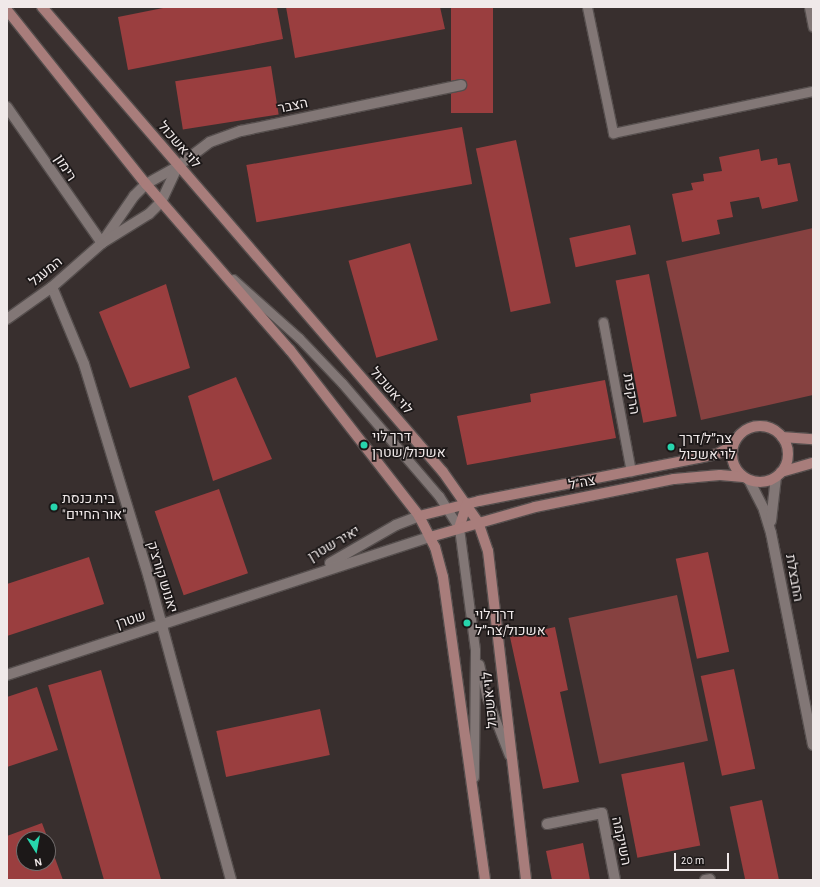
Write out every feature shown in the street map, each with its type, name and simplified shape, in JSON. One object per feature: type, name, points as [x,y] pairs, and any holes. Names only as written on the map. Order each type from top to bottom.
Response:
[{"type":"main road","name":"לוי אשכול","points":[[42,7],[467,503],[478,522],[488,551],[509,755],[526,880]]},
{"type":"main road","name":"לוי אשכול","points":[[7,10],[146,184],[290,350],[420,516],[430,537],[443,577],[473,782],[485,880]]},
{"type":"main road","points":[[779,475],[788,452],[782,437],[772,429],[752,427],[740,434],[733,445],[733,463],[746,478],[762,482],[813,463]]},
{"type":"main road","points":[[782,437],[813,439]]},
{"type":"main road","name":"צה\"ל","points":[[467,503],[717,454],[733,445]]},
{"type":"main road","name":"צה\"ל","points":[[430,537],[535,506],[674,479],[720,475],[746,478]]},
{"type":"main road","name":"יאיר שטרן","points":[[420,516],[467,503]]},
{"type":"main road","points":[[459,528],[467,503]]},
{"type":"street","name":"הצבר","points":[[161,202],[178,166],[196,150],[225,136],[462,86]]},
{"type":"street","name":"רימון","points":[[7,107],[102,243]]},
{"type":"street","name":"המעגל","points":[[102,243],[134,196],[146,184],[178,166]]},
{"type":"street","name":"המעגל","points":[[7,319],[52,287],[102,243],[149,214],[161,202]]},
{"type":"street","name":"יאנוש קורצ'ק","points":[[52,287],[84,364],[162,624],[231,880]]},
{"type":"street","points":[[771,533],[772,496],[779,475]]},
{"type":"street","points":[[746,478],[764,510],[771,533]]},
{"type":"street","name":"יאיר שטרן","points":[[309,574],[390,528],[420,516]]},
{"type":"street","name":"החבצלת","points":[[771,533],[813,745]]},
{"type":"street","name":"יאיר שטרן","points":[[309,574],[430,537]]},
{"type":"street","name":"שטרן","points":[[7,675],[309,574]]},
{"type":"street","name":"השיקמה","points":[[547,824],[602,813],[615,880]]},
{"type":"lane","points":[[587,7],[613,133],[813,92]]},
{"type":"lane","points":[[809,7],[813,27]]},
{"type":"lane","points":[[214,262],[320,358],[448,508],[459,528],[475,650],[487,698],[509,755]]},
{"type":"lane","name":"הרקפת","points":[[603,322],[631,471]]},
{"type":"lane","points":[[473,782],[475,650]]},
{"type":"shaded area","points":[[813,228],[813,395],[701,420],[666,261]]},
{"type":"shaded area","points":[[677,595],[708,741],[599,764],[568,618]]},
{"type":"building","points":[[168,7],[277,7],[283,39],[128,70],[118,17]]},
{"type":"building","points":[[286,7],[440,7],[445,29],[295,58]]},
{"type":"building","points":[[451,7],[493,7],[493,113],[451,113]]},
{"type":"building","points":[[271,66],[279,114],[183,130],[175,81]]},
{"type":"building","points":[[462,127],[472,184],[256,222],[246,165]]},
{"type":"building","points":[[516,140],[551,303],[511,312],[476,149]]},
{"type":"building","points":[[759,149],[761,161],[777,158],[778,165],[790,163],[798,201],[762,209],[759,197],[730,202],[733,217],[717,220],[720,234],[682,242],[672,194],[693,190],[691,183],[704,181],[703,174],[722,171],[719,157]]},
{"type":"building","points":[[630,225],[636,254],[576,267],[569,238]]},
{"type":"building","points":[[410,243],[438,340],[376,358],[348,261]]},
{"type":"building","points":[[649,274],[677,416],[643,423],[616,280]]},
{"type":"building","points":[[166,284],[190,368],[130,388],[99,312]]},
{"type":"building","points":[[236,377],[272,459],[213,481],[188,396]]},
{"type":"building","points":[[605,380],[616,438],[467,465],[457,416],[531,402],[530,394]]},
{"type":"building","points":[[219,489],[248,573],[184,595],[155,511]]},
{"type":"building","points":[[708,552],[729,652],[697,659],[676,559]]},
{"type":"building","points":[[89,557],[104,604],[7,636],[7,584]]},
{"type":"building","points":[[555,627],[568,690],[560,692],[579,782],[543,789],[510,637]]},
{"type":"building","points":[[734,669],[755,769],[722,776],[701,676]]},
{"type":"building","points":[[101,670],[161,880],[104,880],[48,685]]},
{"type":"building","points":[[37,687],[58,750],[7,767],[7,697]]},
{"type":"building","points":[[320,709],[330,755],[226,777],[216,731]]},
{"type":"building","points":[[684,762],[700,845],[637,858],[621,774]]},
{"type":"building","points":[[762,800],[779,880],[745,880],[730,807]]},
{"type":"building","points":[[42,823],[45,831],[20,831]]},
{"type":"building","points":[[16,833],[16,871],[56,871],[56,861],[63,880],[7,880],[7,836]]},
{"type":"building","points":[[583,843],[590,880],[552,880],[546,851]]},
{"type":"place","name":"דרך לוי אשכול/שטרן","points":[[364,445]]},
{"type":"place","name":"צה״ל/דרך לוי אשכול","points":[[671,447]]},
{"type":"place","name":"בית כנסת \"אור החיים\"","points":[[54,507]]},
{"type":"place","name":"דרך לוי אשכול/צה״ל","points":[[467,623]]}]
